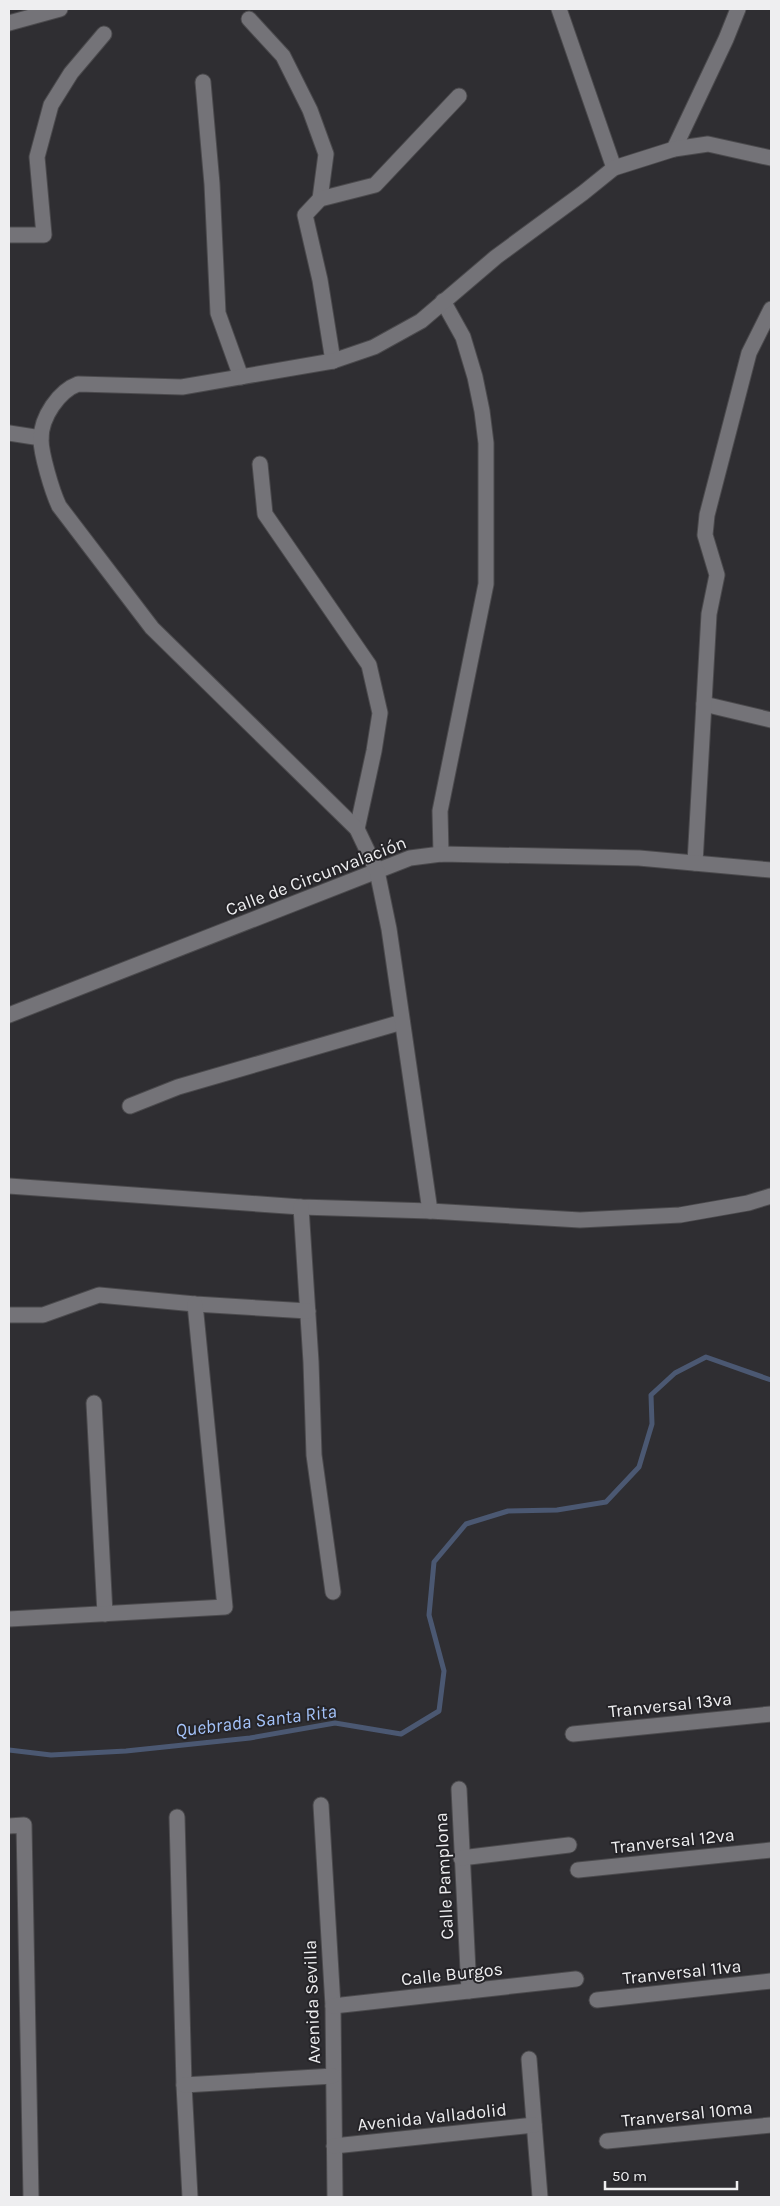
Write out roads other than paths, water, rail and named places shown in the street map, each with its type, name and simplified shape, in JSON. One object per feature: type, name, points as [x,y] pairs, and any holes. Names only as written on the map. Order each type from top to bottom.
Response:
[{"type":"street","points":[[9,23],[60,9]]},
{"type":"street","points":[[559,9],[614,168]]},
{"type":"street","points":[[674,149],[726,39],[738,9]]},
{"type":"street","points":[[249,19],[284,56],[310,110],[326,154],[320,199]]},
{"type":"street","points":[[9,235],[44,235],[37,157],[51,106],[71,74],[104,34]]},
{"type":"street","points":[[203,82],[212,184],[218,313],[241,377]]},
{"type":"street","points":[[334,361],[320,280],[305,215],[320,199],[374,185],[460,96]]},
{"type":"street","points":[[430,1211],[389,929],[377,871],[357,829],[152,628],[59,506],[54,496],[41,438],[50,407],[68,388],[78,384],[182,387],[334,361],[374,347],[421,321],[496,257],[614,168],[674,149],[708,144],[771,158]]},
{"type":"street","points":[[441,854],[440,811],[486,584],[486,443],[482,410],[475,377],[463,337],[443,302]]},
{"type":"street","points":[[695,863],[709,614],[717,574],[705,535],[707,515],[749,354],[771,308]]},
{"type":"street","points":[[9,434],[41,438]]},
{"type":"street","points":[[260,464],[265,514],[369,665],[380,713],[357,829]]},
{"type":"street","points":[[704,704],[771,720]]},
{"type":"street","name":"Calle de Circunvalación","points":[[9,1015],[410,858],[441,854],[639,858],[771,870]]},
{"type":"street","points":[[130,1106],[178,1087],[402,1022]]},
{"type":"street","points":[[9,1186],[301,1207],[430,1211],[580,1220],[680,1215],[748,1203],[771,1196]]},
{"type":"street","points":[[301,1207],[312,1362],[314,1455],[333,1592]]},
{"type":"street","points":[[9,1315],[42,1316],[100,1294],[195,1304],[308,1311]]},
{"type":"street","points":[[9,1619],[225,1608],[195,1304]]},
{"type":"street","points":[[94,1403],[104,1614]]},
{"type":"street","name":"Tranversal 13va","points":[[573,1734],[771,1714]]},
{"type":"street","name":"Calle Pamplona","points":[[459,1789],[469,1991]]},
{"type":"street","name":"Avenida Sevilla","points":[[321,1806],[333,2006],[335,2197]]},
{"type":"street","points":[[177,1817],[184,2085],[190,2197]]},
{"type":"street","points":[[9,1826],[24,1825],[31,2197]]},
{"type":"street","points":[[461,1858],[569,1845]]},
{"type":"street","name":"Tranversal 12va","points":[[578,1870],[771,1850]]},
{"type":"street","name":"Calle Burgos","points":[[333,2006],[576,1980]]},
{"type":"street","name":"Tranversal 11va","points":[[597,2000],[771,1981]]},
{"type":"street","points":[[529,2059],[540,2197]]},
{"type":"street","points":[[184,2085],[333,2076]]},
{"type":"street","name":"Avenida Valladolid","points":[[334,2146],[534,2125]]},
{"type":"street","name":"Tranversal 10ma","points":[[607,2141],[771,2125]]},
{"type":"waterway","name":"Quebrada Santa Rita","points":[[9,1750],[51,1755],[126,1751],[250,1738],[335,1723],[401,1734],[439,1711],[444,1671],[429,1615],[434,1562],[466,1524],[508,1511],[557,1510],[606,1502],[639,1467],[652,1424],[651,1395],[675,1373],[706,1357],[771,1380]]}]
